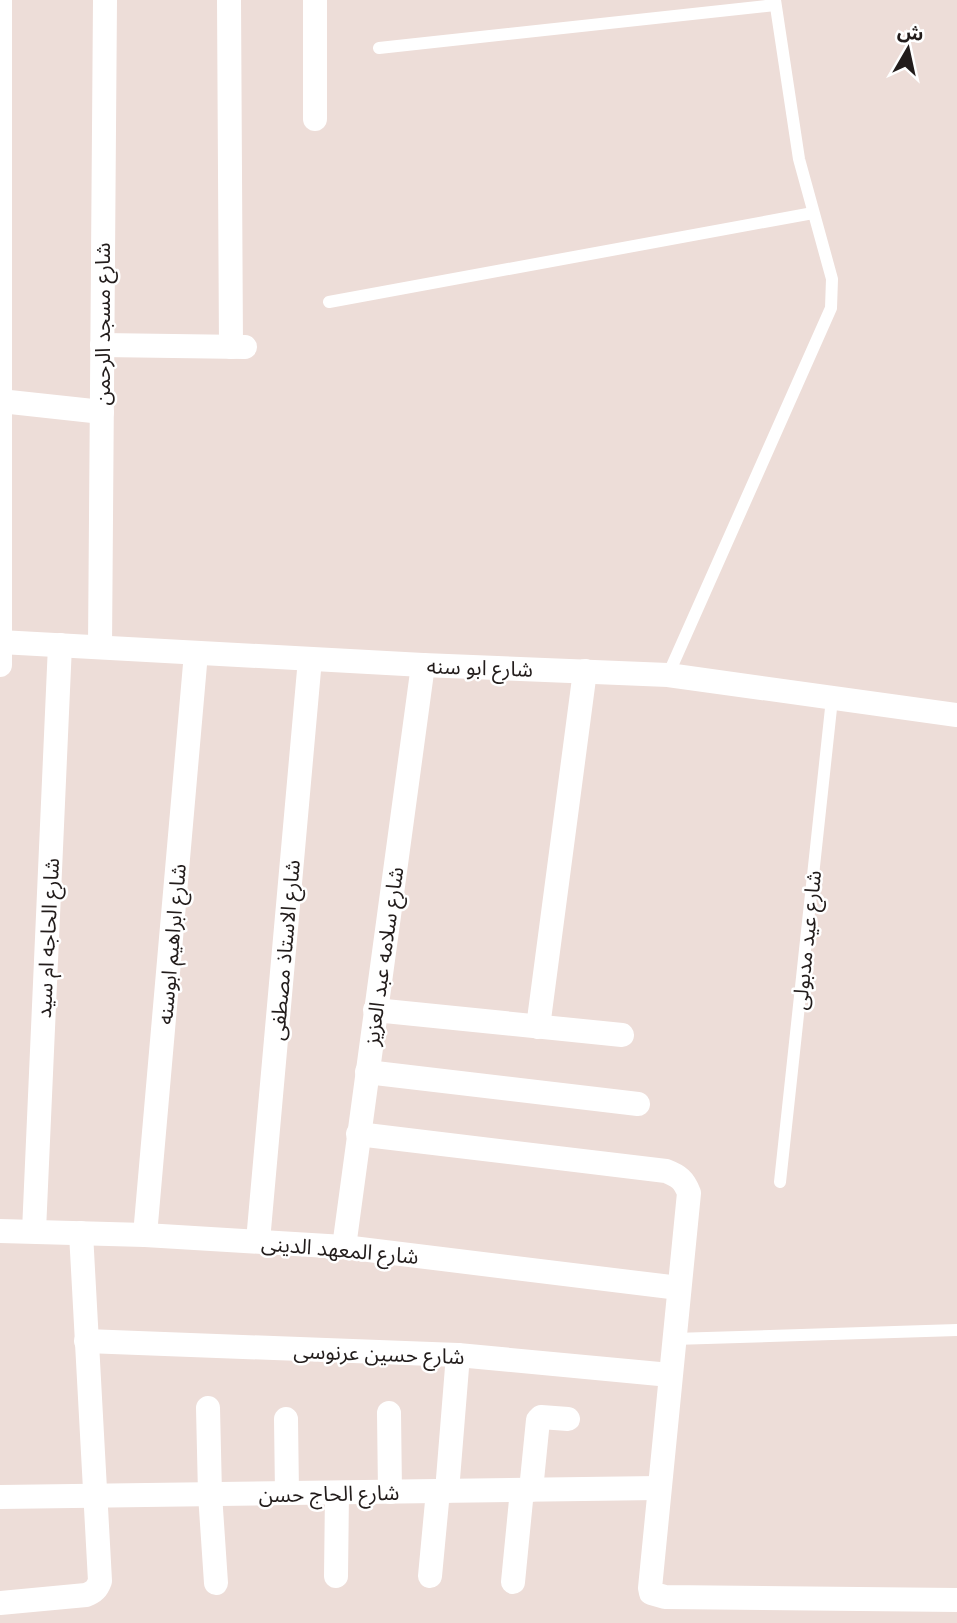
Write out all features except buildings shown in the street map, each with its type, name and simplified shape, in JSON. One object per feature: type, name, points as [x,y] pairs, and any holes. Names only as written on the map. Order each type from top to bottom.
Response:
[{"type":"street","points":[[0,665],[1,0]]},
{"type":"street","name":"شارع مسجد الرحمن","points":[[100,647],[105,0]]},
{"type":"street","points":[[102,345],[238,347],[229,0]]},
{"type":"street","points":[[315,0],[315,119]]},
{"type":"street","points":[[1,401],[102,412]]},
{"type":"street","name":"شارع ابو سنه","points":[[0,642],[423,665],[668,675],[957,715]]},
{"type":"street","name":"شارع الحاجه ام سيد","points":[[34,1231],[60,645]]},
{"type":"street","name":"شارع ابراهيم ابوسنه","points":[[145,1235],[196,653]]},
{"type":"street","name":"شارع الاستاذ مصطفى","points":[[258,1241],[310,659]]},
{"type":"street","name":"شارع سلامه عبد العزيز","points":[[344,1247],[423,665]]},
{"type":"street","points":[[538,1027],[585,671]]},
{"type":"street","points":[[375,1010],[622,1035]]},
{"type":"street","points":[[367,1072],[638,1104]]},
{"type":"street","points":[[358,1134],[666,1171],[685,1182],[689,1193],[651,1592],[664,1597],[957,1600]]},
{"type":"street","name":"شارع المعهد الدينى","points":[[0,1231],[145,1235],[344,1247],[679,1287]]},
{"type":"street","points":[[0,1603],[86,1595],[97,1588],[100,1581],[81,1233]]},
{"type":"street","name":"شارع حسين عرنوسى","points":[[86,1341],[458,1355],[670,1375]]},
{"type":"street","points":[[430,1576],[443,1491],[458,1355]]},
{"type":"street","points":[[208,1408],[216,1583]]},
{"type":"street","points":[[389,1413],[390,1492]]},
{"type":"street","points":[[513,1582],[538,1420],[541,1417],[568,1419]]},
{"type":"street","points":[[286,1419],[287,1493]]},
{"type":"street","name":"شارع الحاج حسن","points":[[0,1497],[659,1488]]},
{"type":"street","points":[[336,1576],[337,1493]]},
{"type":"lane","points":[[379,48],[775,3],[799,159],[832,279],[831,308],[668,675]]},
{"type":"lane","points":[[329,302],[813,213]]},
{"type":"lane","name":"شارع عيد مدبولى","points":[[780,1182],[832,699]]},
{"type":"lane","points":[[674,1339],[957,1330]]}]
